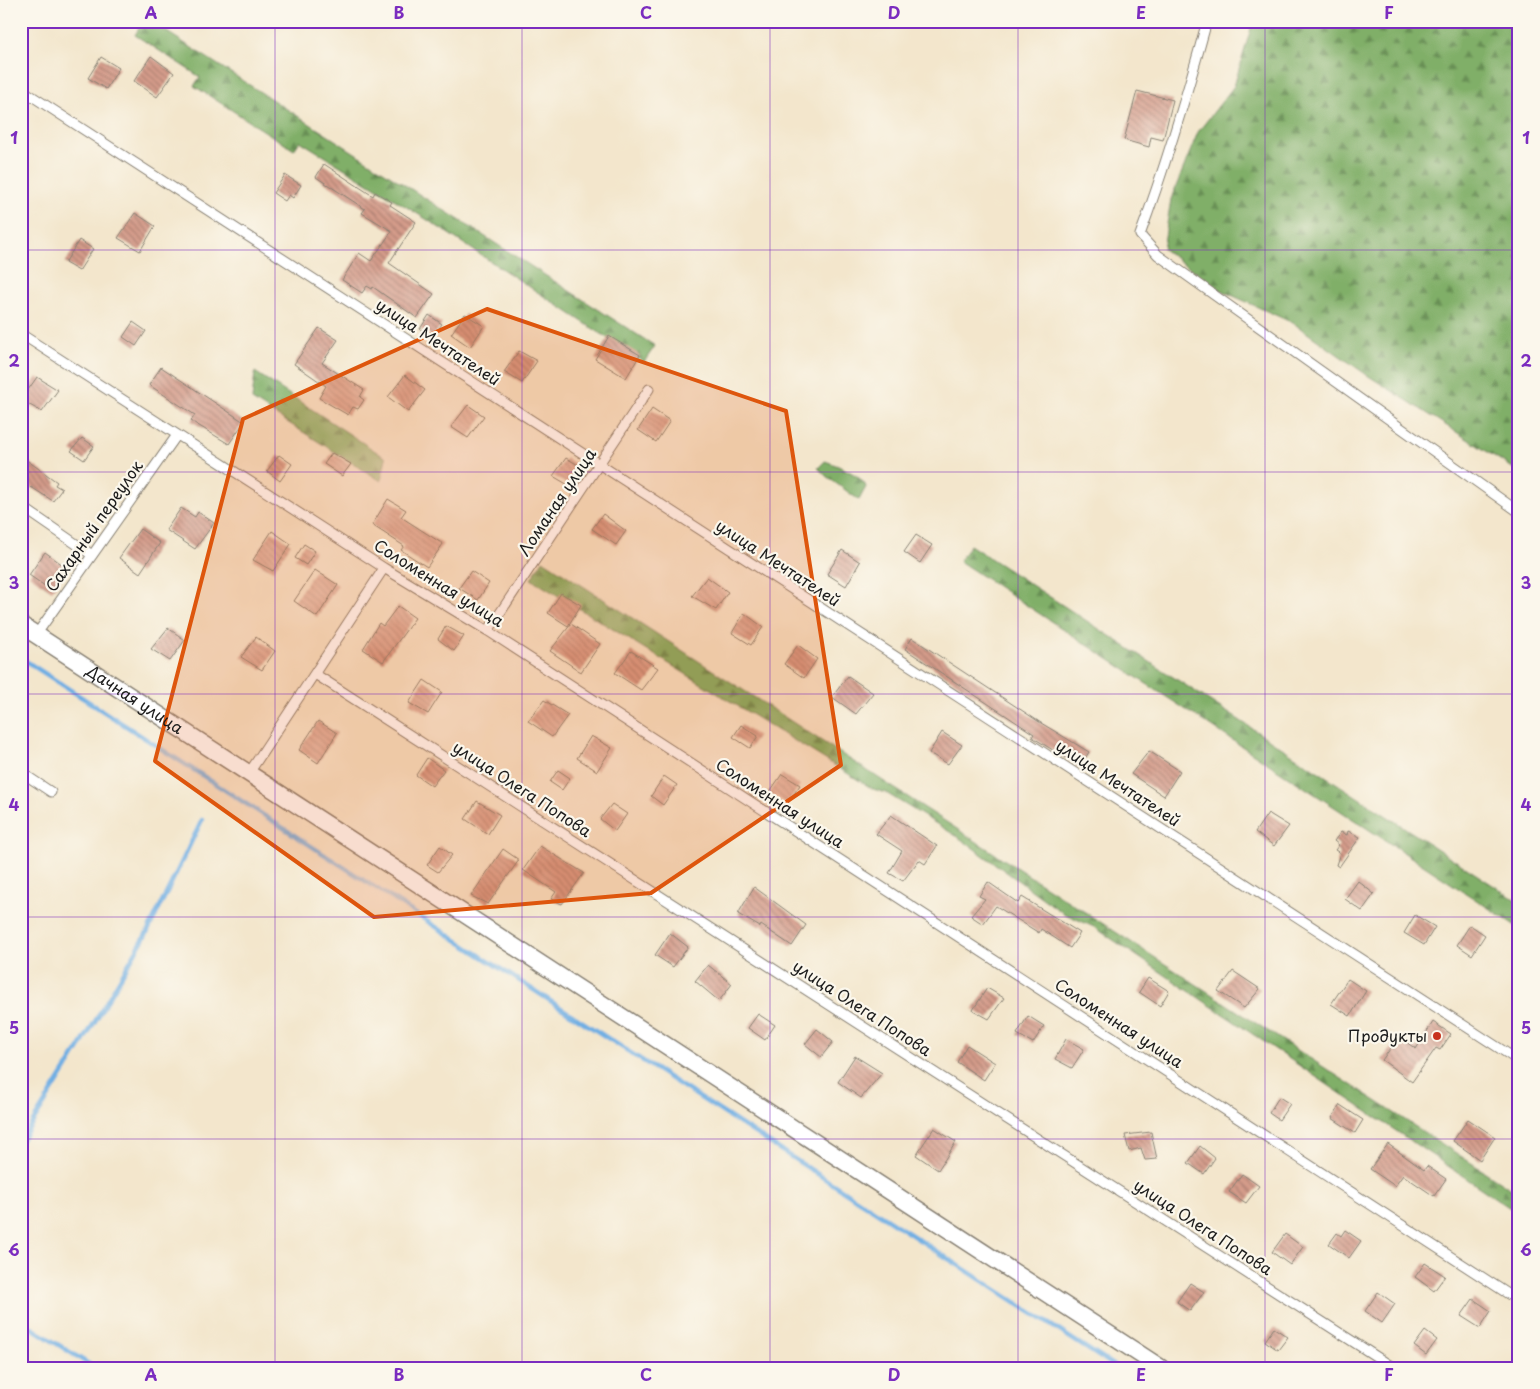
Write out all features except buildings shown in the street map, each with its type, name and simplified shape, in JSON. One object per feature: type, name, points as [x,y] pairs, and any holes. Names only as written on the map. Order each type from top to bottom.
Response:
[{"type":"street","name":"Дачная улица","points":[[21,625],[1161,1368]]},
{"type":"lane","points":[[1207,21],[1184,104],[1140,235],[1158,255],[1519,512]]},
{"type":"lane","name":"улица Мечтателей","points":[[21,89],[1519,1061]]},
{"type":"lane","name":"Соломенная улица","points":[[21,334],[384,568],[488,631],[1519,1301]]},
{"type":"lane","name":"Ломаная улица","points":[[488,631],[649,389]]},
{"type":"lane","name":"Сахарный переулок","points":[[36,635],[177,435]]},
{"type":"lane","points":[[21,506],[92,555]]},
{"type":"lane","points":[[249,773],[384,568]]},
{"type":"lane","name":"улица Олега Попова","points":[[315,674],[1394,1368]]},
{"type":"lane","points":[[21,772],[51,792]]},
{"type":"highlighted area","points":[[487,309],[786,411],[841,765],[651,893],[374,917],[155,761],[243,419]]},
{"type":"green space","points":[[143,21],[150,21],[655,346],[644,362],[426,219],[300,141],[294,150],[194,86],[200,77],[135,35]]},
{"type":"green space","points":[[1249,21],[1519,21],[1519,472],[1367,375],[1293,323],[1218,289],[1163,249],[1171,199],[1198,132],[1234,86],[1251,28]]},
{"type":"green space","points":[[255,372],[386,458],[381,481],[252,400]]},
{"type":"green space","points":[[825,461],[860,478],[866,487],[859,500],[818,468]]},
{"type":"green space","points":[[970,545],[1519,902],[1519,928],[959,561]]},
{"type":"green space","points":[[543,560],[1519,1194],[1519,1214],[1094,927],[1063,913],[958,837],[886,793],[873,789],[531,579]]},
{"type":"waterway","points":[[21,658],[1117,1368]]},
{"type":"waterway","points":[[21,1141],[81,1045],[148,931],[202,820]]},
{"type":"waterway","points":[[21,1321],[95,1368]]},
{"type":"place","name":"Продукты","points":[[1437,1036]]}]
